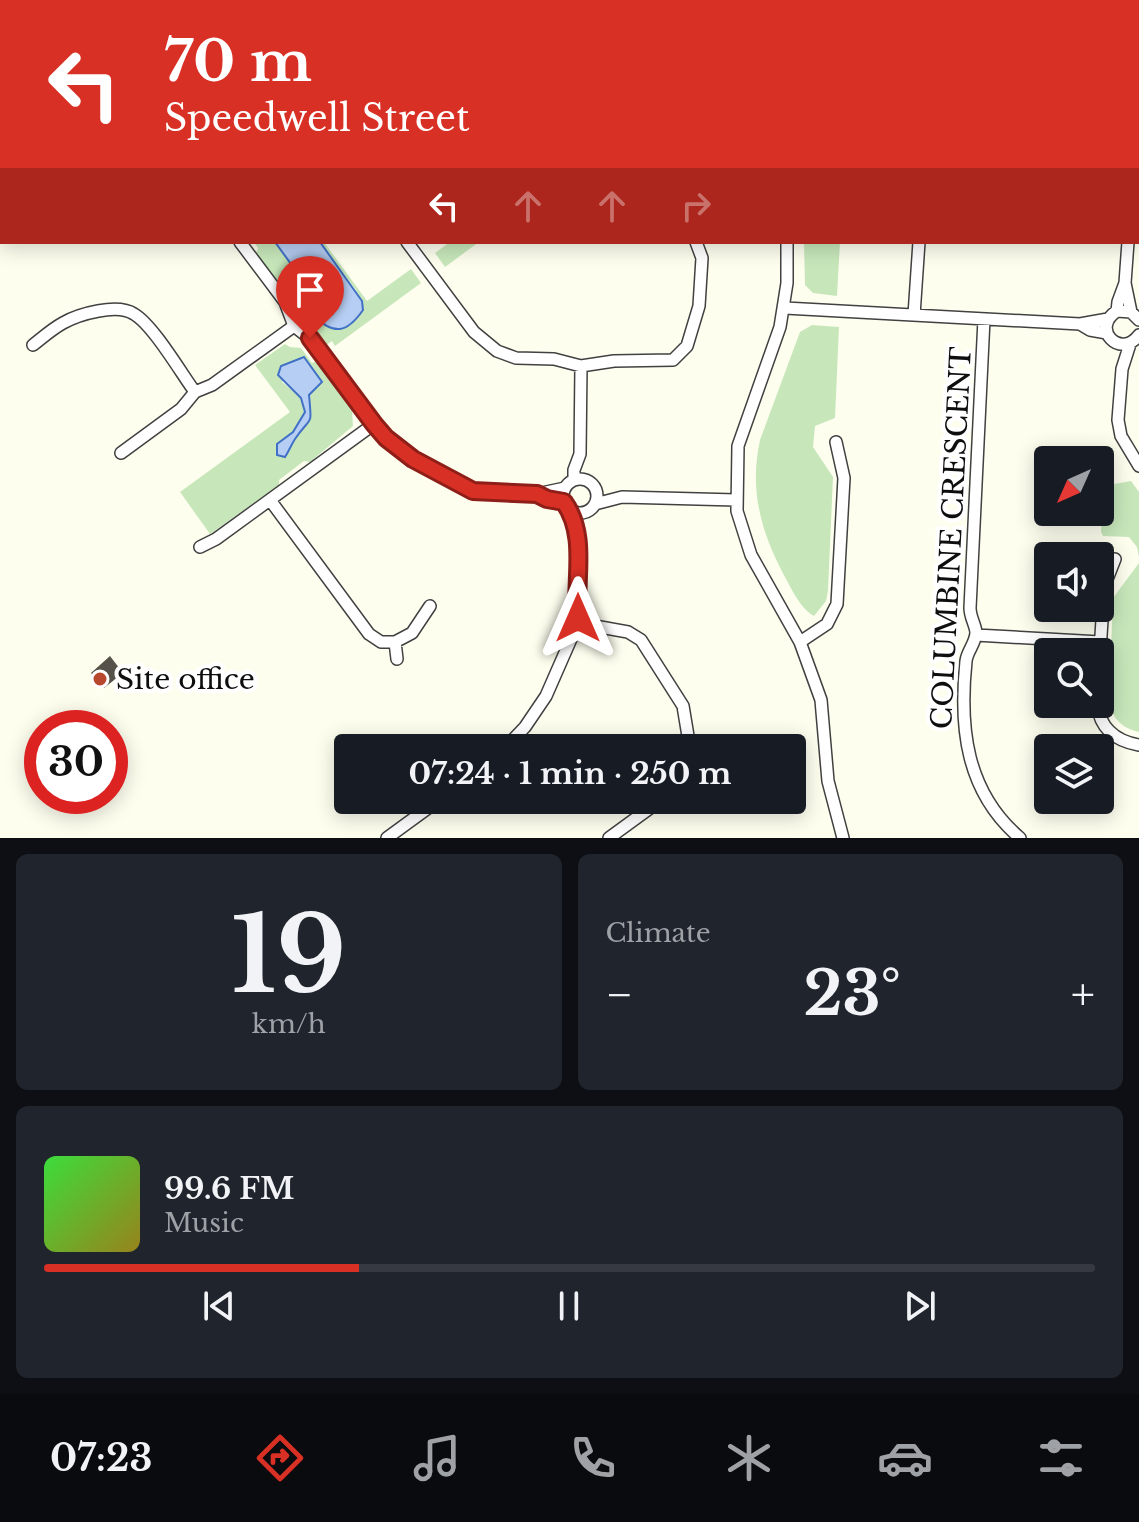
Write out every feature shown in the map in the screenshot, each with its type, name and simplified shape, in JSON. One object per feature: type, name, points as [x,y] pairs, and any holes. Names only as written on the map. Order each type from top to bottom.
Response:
[{"type":"street","points":[[242,244],[285,302],[294,326],[313,341],[374,424],[399,449],[466,488],[481,492],[537,494],[586,482],[622,497]]},
{"type":"street","points":[[408,244],[485,343],[516,358],[554,359],[581,366],[614,361],[667,362],[684,351],[699,306],[703,272],[697,244]]},
{"type":"street","points":[[787,244],[785,308],[738,446],[736,500],[751,555],[800,642],[824,713],[828,781],[843,838]]},
{"type":"street","points":[[914,315],[919,244]]},
{"type":"street","points":[[1107,333],[1125,283],[1128,244]]},
{"type":"street","points":[[785,308],[1080,324],[1113,315],[1135,316],[1125,283]]},
{"type":"street","points":[[33,345],[68,321],[113,310],[128,311],[147,326],[195,392]]},
{"type":"street","name":"COLUMBINE CRESCENT","points":[[984,319],[970,608],[976,635],[966,661],[964,725],[969,758],[982,793],[1020,838]]},
{"type":"street","points":[[1080,324],[1107,333],[1115,343],[1122,369],[1119,428],[1125,445],[1139,466]]},
{"type":"street","points":[[121,453],[181,409],[195,392],[212,385],[294,326]]},
{"type":"street","points":[[1115,343],[1137,338]]},
{"type":"street","points":[[1122,369],[1137,338]]},
{"type":"street","points":[[579,538],[591,507],[580,454],[581,366]]},
{"type":"street","points":[[200,547],[216,539],[374,424]]},
{"type":"street","points":[[800,642],[827,624],[837,604],[844,478],[836,442]]},
{"type":"street","points":[[518,734],[546,696],[578,623],[579,538],[565,488]]},
{"type":"street","points":[[537,494],[568,506],[591,507],[622,497],[736,500]]},
{"type":"street","points":[[270,500],[369,634],[381,642],[395,642],[412,633],[430,606]]},
{"type":"street","points":[[1101,638],[1104,587],[1115,559]]},
{"type":"street","points":[[578,623],[628,632],[641,640],[683,706],[688,734]]},
{"type":"street","points":[[976,635],[1034,641]]},
{"type":"street","points":[[395,642],[397,659]]},
{"type":"street","points":[[1100,718],[1111,734],[1139,745]]},
{"type":"street","points":[[387,838],[420,814]]},
{"type":"street","points":[[609,838],[642,814]]},
{"type":"green space","points":[[255,244],[276,244],[312,293],[312,302],[363,310],[356,290],[322,244],[325,244],[367,301],[411,269],[421,283],[335,346],[332,341],[325,346],[301,321],[294,304],[256,253]]},
{"type":"green space","points":[[447,244],[476,244],[445,267],[435,253]]},
{"type":"green space","points":[[804,244],[840,244],[837,296],[813,293],[805,285]]},
{"type":"green space","points":[[812,325],[839,327],[835,418],[815,426],[813,447],[833,477],[828,591],[826,601],[814,616],[794,593],[769,544],[759,511],[756,477],[760,440],[800,332]]},
{"type":"green space","points":[[285,344],[301,348],[312,363],[317,361],[352,410],[353,426],[310,462],[304,461],[279,480],[279,485],[210,534],[180,492],[290,412],[255,365]],"holes":[[[299,360],[322,381],[309,395],[308,421],[290,449],[293,432],[305,412],[301,398],[282,382],[294,361]]]},
{"type":"green space","points":[[1131,481],[1139,492],[1139,557],[1137,547],[1129,537],[1103,536],[1101,532],[1101,526],[1114,526],[1114,484]]},
{"type":"green space","points":[[1139,563],[1139,732],[1119,722],[1114,714],[1114,638],[1111,638],[1114,597]]},
{"type":"water","points":[[276,244],[321,244],[362,301],[363,310],[346,327],[334,329],[313,315],[312,293]]},
{"type":"water","points":[[304,357],[322,382],[309,395],[310,420],[285,457],[277,455],[277,444],[293,432],[305,412],[301,398],[278,375],[281,366]]},
{"type":"building","points":[[110,656],[123,673],[104,688],[91,673]]},
{"type":"place","name":"Site office","points":[[100,679]]},
{"type":"route","points":[[310,338],[374,424],[386,438],[413,459],[473,491],[537,494],[555,502],[564,502],[571,510],[579,538],[578,618]]}]
